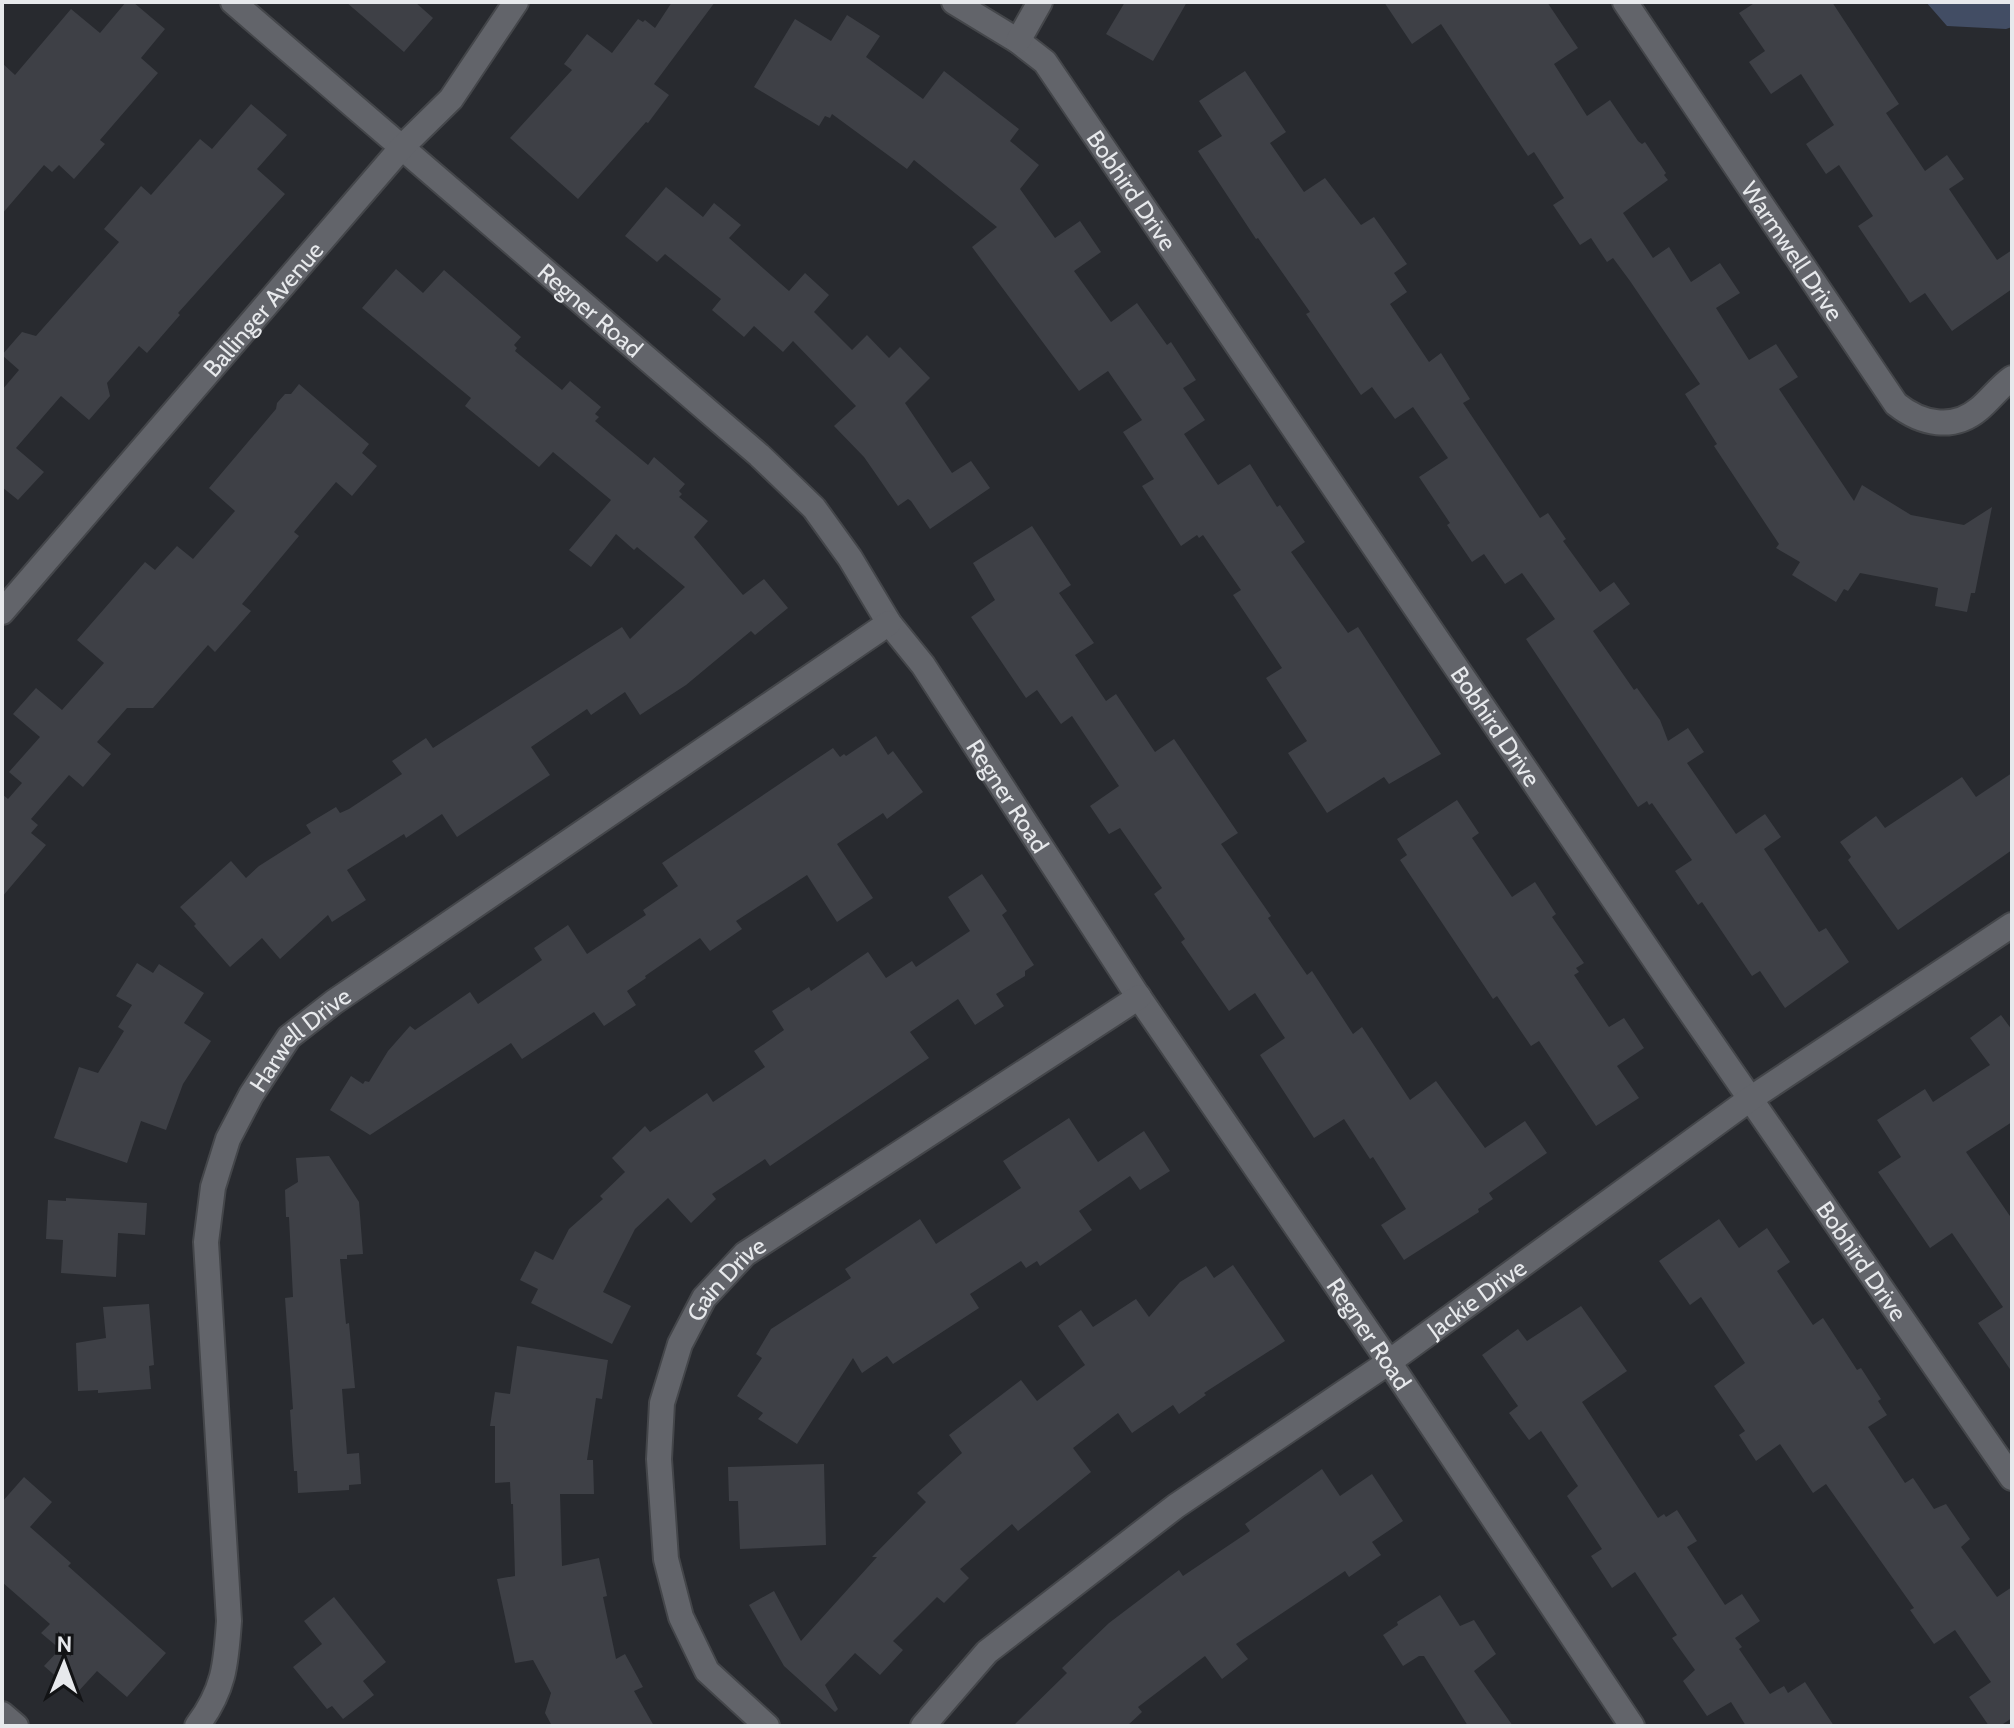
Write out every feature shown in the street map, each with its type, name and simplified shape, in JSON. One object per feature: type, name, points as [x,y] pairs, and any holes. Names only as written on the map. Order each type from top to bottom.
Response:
[{"type":"street","name":"Regner Road","points":[[233,2],[747,445],[814,508],[850,558],[889,623],[923,665],[1139,997],[1389,1362],[1632,1726]]},
{"type":"street","name":"Ballinger Avenue","points":[[2,612],[403,146],[451,99],[516,2]]},
{"type":"street","name":"Bobhird Drive","points":[[954,2],[1018,41],[1045,62],[1750,1099],[2012,1478]]},
{"type":"street","points":[[1018,41],[1040,2]]},
{"type":"street","name":"Warmwell Drive","points":[[1625,2],[1896,404],[1921,420],[1950,423],[1975,412],[2003,385]]},
{"type":"street","name":"Harwell Drive","points":[[197,1726],[214,1704],[226,1665],[229,1621],[206,1242],[213,1187],[228,1139],[251,1095],[289,1037],[334,1002],[889,623]]},
{"type":"street","name":"Jackie Drive","points":[[923,1726],[987,1652],[1176,1506],[1389,1362],[1750,1099],[2012,925]]},
{"type":"street","name":"Gain Drive","points":[[767,1726],[707,1671],[681,1617],[666,1559],[659,1459],[662,1403],[680,1344],[704,1298],[745,1254],[1139,997]]},
{"type":"street","points":[[2,1714],[16,1726]]},
{"type":"shaded area","points":[[1926,2],[2012,2],[2012,27],[1947,26]]},
{"type":"building","points":[[126,2],[133,2],[165,29],[141,58],[158,73],[100,140],[105,144],[74,179],[59,165],[52,172],[44,165],[2,214],[2,63],[15,75],[71,9],[100,33]]},
{"type":"building","points":[[346,2],[415,2],[433,18],[404,52]]},
{"type":"building","points":[[672,2],[715,2],[654,84],[669,95],[648,123],[578,199],[510,138],[572,70],[564,64],[587,34],[612,53],[638,19],[655,28]]},
{"type":"building","points":[[1125,2],[1187,2],[1153,61],[1106,34]]},
{"type":"building","points":[[1384,2],[1547,2],[1578,48],[1554,64],[1587,116],[1610,100],[1638,141],[1642,144],[1645,142],[1666,173],[1664,175],[1668,180],[1623,213],[1653,258],[1669,247],[1691,282],[1720,263],[1740,293],[1716,308],[1749,360],[1776,344],[1798,377],[1779,389],[1854,501],[1862,485],[1911,515],[1964,525],[1992,507],[1975,593],[1971,593],[1967,612],[1935,606],[1938,588],[1860,573],[1836,602],[1792,575],[1800,562],[1776,548],[1779,544],[1714,446],[1717,444],[1685,394],[1700,384],[1630,281],[1613,258],[1607,262],[1591,238],[1580,245],[1553,205],[1564,198],[1534,152],[1528,156],[1441,24],[1412,44]]},
{"type":"building","points":[[1756,2],[1832,2],[1899,104],[1886,113],[1925,171],[1947,155],[1964,179],[1949,189],[1997,260],[2012,250],[2012,289],[1952,331],[1925,293],[1910,303],[1858,226],[1873,216],[1839,165],[1826,174],[1806,144],[1834,125],[1801,74],[1771,94],[1749,62],[1765,51],[1739,13]]},
{"type":"building","points":[[847,15],[880,36],[866,57],[923,99],[944,71],[1019,129],[1010,141],[1039,165],[1020,189],[1055,238],[1080,221],[1101,252],[1074,271],[1111,322],[1137,303],[1167,345],[1171,342],[1196,380],[1183,388],[1205,420],[1184,434],[1218,485],[1250,464],[1277,507],[1280,505],[1305,542],[1291,552],[1348,633],[1358,627],[1441,754],[1389,784],[1384,777],[1327,813],[1288,753],[1307,741],[1266,678],[1282,668],[1233,595],[1241,590],[1203,535],[1199,538],[1197,535],[1181,546],[1142,486],[1154,479],[1123,432],[1142,420],[1108,371],[1079,391],[972,247],[997,227],[914,160],[907,169],[832,114],[830,118],[825,116],[819,126],[754,87],[795,19],[831,41]]},
{"type":"building","points":[[1245,71],[1286,132],[1270,143],[1304,192],[1325,178],[1361,225],[1374,217],[1407,264],[1394,273],[1407,292],[1390,304],[1429,362],[1441,353],[1470,399],[1463,403],[1540,518],[1548,513],[1566,539],[1563,541],[1600,592],[1614,582],[1630,604],[1593,631],[1634,690],[1637,688],[1660,720],[1668,741],[1688,728],[1704,752],[1687,763],[1736,834],[1765,814],[1781,837],[1764,849],[1819,932],[1826,928],[1849,962],[1785,1008],[1760,971],[1752,976],[1702,902],[1698,905],[1675,871],[1692,860],[1652,803],[1649,805],[1647,801],[1638,807],[1526,639],[1555,619],[1522,573],[1505,584],[1484,554],[1472,562],[1447,525],[1450,523],[1419,477],[1448,458],[1413,407],[1395,419],[1372,387],[1361,395],[1306,314],[1310,312],[1256,239],[1198,151],[1222,136],[1199,101]]},
{"type":"building","points":[[251,104],[287,135],[257,169],[285,194],[178,313],[180,315],[147,353],[139,346],[107,383],[110,396],[89,420],[61,396],[16,448],[44,472],[18,500],[2,487],[2,390],[19,370],[2,355],[22,332],[36,336],[119,242],[104,229],[141,186],[151,195],[200,139],[212,149]]},
{"type":"building","points":[[666,187],[703,217],[714,203],[741,225],[729,238],[789,291],[805,273],[829,295],[814,312],[852,350],[867,335],[889,358],[900,347],[930,378],[905,403],[952,473],[971,461],[990,488],[930,529],[911,501],[908,499],[898,506],[864,457],[834,426],[856,406],[793,341],[783,352],[754,326],[744,337],[712,310],[721,299],[665,254],[657,262],[625,236]]},
{"type":"building","points":[[396,269],[423,293],[444,270],[521,337],[514,345],[517,348],[515,351],[562,390],[570,381],[601,407],[595,414],[599,417],[595,421],[648,465],[654,457],[685,484],[679,491],[682,494],[679,497],[708,521],[694,537],[743,595],[764,579],[788,608],[755,635],[751,631],[686,685],[640,715],[625,692],[591,715],[587,709],[531,747],[550,775],[457,837],[442,814],[406,838],[404,834],[347,870],[366,900],[332,922],[328,915],[280,959],[262,938],[230,967],[180,907],[231,861],[246,878],[259,866],[311,833],[306,825],[336,807],[340,813],[349,809],[402,774],[392,761],[426,738],[433,748],[622,627],[630,639],[685,587],[637,547],[634,550],[616,534],[591,567],[569,550],[611,500],[553,452],[539,467],[465,406],[471,398],[362,308]]},
{"type":"building","points":[[299,384],[369,444],[362,453],[377,466],[352,496],[336,482],[294,532],[299,536],[242,604],[251,611],[215,652],[208,645],[153,708],[127,708],[97,742],[111,754],[83,787],[69,775],[31,819],[38,825],[31,833],[46,845],[2,897],[2,794],[8,799],[22,783],[9,772],[40,737],[13,714],[36,688],[62,710],[104,663],[77,640],[145,562],[155,570],[177,546],[193,559],[235,511],[209,488],[276,409],[277,403]]},
{"type":"building","points":[[1032,526],[1071,585],[1059,593],[1094,643],[1075,655],[1106,701],[1116,694],[1155,752],[1174,739],[1238,833],[1221,844],[1307,975],[1312,971],[1353,1034],[1362,1027],[1410,1100],[1436,1081],[1485,1148],[1525,1121],[1547,1153],[1489,1193],[1493,1199],[1478,1209],[1479,1212],[1404,1260],[1381,1225],[1406,1209],[1373,1157],[1370,1159],[1344,1119],[1314,1138],[1260,1055],[1285,1038],[1255,993],[1229,1011],[1181,942],[1185,939],[1154,894],[1162,888],[1120,828],[1109,834],[1090,806],[1119,786],[1072,716],[1061,724],[1037,690],[1026,698],[971,617],[995,600],[973,563]]},
{"type":"building","points":[[876,736],[888,755],[893,751],[923,792],[887,819],[883,813],[837,844],[873,898],[837,922],[807,875],[736,921],[742,929],[710,951],[700,938],[645,976],[627,991],[636,1005],[604,1026],[594,1012],[522,1059],[511,1043],[370,1135],[330,1110],[351,1076],[363,1084],[369,1082],[388,1051],[410,1026],[415,1030],[470,992],[478,1004],[542,960],[534,948],[568,925],[587,954],[646,915],[643,910],[678,886],[662,863],[833,748],[840,757],[846,756]]},
{"type":"building","points":[[2012,773],[2012,850],[1898,930],[1848,860],[1851,857],[1840,842],[1876,816],[1885,828],[1962,777],[1976,797]]},
{"type":"building","points":[[1457,800],[1479,833],[1472,838],[1512,897],[1535,882],[1556,914],[1552,917],[1584,963],[1576,968],[1579,972],[1574,975],[1609,1027],[1624,1018],[1644,1048],[1617,1066],[1639,1098],[1596,1126],[1539,1041],[1531,1046],[1497,996],[1493,999],[1400,860],[1407,855],[1397,839]]},
{"type":"building","points":[[982,874],[1007,911],[1002,915],[1034,965],[1025,971],[1025,976],[996,994],[1004,1006],[975,1025],[958,999],[910,1032],[929,1058],[770,1166],[765,1159],[712,1194],[716,1199],[691,1223],[668,1198],[635,1229],[603,1292],[631,1306],[612,1344],[531,1303],[538,1289],[520,1280],[535,1251],[553,1260],[569,1229],[603,1199],[600,1196],[625,1172],[612,1158],[645,1126],[650,1132],[707,1093],[713,1102],[765,1067],[754,1051],[784,1030],[772,1011],[809,987],[811,991],[868,952],[886,978],[912,961],[916,967],[970,931],[948,897]]},
{"type":"building","points":[[137,963],[153,973],[159,964],[204,993],[184,1023],[211,1041],[183,1084],[166,1130],[141,1121],[127,1163],[54,1138],[79,1067],[98,1073],[124,1031],[118,1027],[132,1005],[116,996]]},
{"type":"building","points":[[2001,1015],[2012,1030],[2012,1122],[1966,1152],[2012,1219],[2012,1372],[1978,1323],[2003,1307],[1952,1233],[1930,1248],[1878,1172],[1901,1157],[1877,1120],[1925,1089],[1933,1102],[1990,1065],[1970,1038]]},
{"type":"building","points":[[1069,1118],[1098,1162],[1144,1131],[1170,1171],[1140,1190],[1130,1176],[1079,1211],[1092,1230],[1040,1266],[1037,1261],[1026,1268],[1021,1261],[970,1294],[979,1308],[893,1364],[887,1356],[862,1373],[853,1358],[797,1444],[758,1419],[763,1413],[737,1396],[762,1358],[756,1354],[771,1329],[851,1278],[845,1269],[920,1219],[936,1244],[1021,1188],[1003,1161]]},
{"type":"building","points":[[329,1156],[359,1202],[363,1254],[347,1255],[347,1259],[340,1259],[355,1388],[342,1389],[347,1454],[359,1453],[361,1484],[349,1485],[349,1490],[298,1493],[297,1471],[294,1471],[285,1298],[293,1297],[285,1190],[298,1182],[296,1158]]},
{"type":"building","points":[[66,1198],[147,1203],[145,1235],[118,1233],[116,1277],[61,1273],[63,1240],[46,1239],[48,1200],[66,1201]]},
{"type":"building","points":[[1719,1219],[1739,1248],[1767,1228],[1790,1262],[1777,1271],[1813,1325],[1823,1318],[1857,1370],[1861,1368],[1881,1399],[1878,1401],[1887,1415],[1868,1427],[1905,1483],[1913,1478],[1934,1509],[1946,1504],[1970,1539],[1961,1547],[1997,1597],[2012,1587],[2012,1718],[2000,1726],[1989,1726],[1969,1697],[1991,1682],[1955,1630],[1934,1644],[1910,1610],[1914,1608],[1826,1484],[1813,1493],[1780,1444],[1756,1461],[1739,1435],[1745,1431],[1714,1386],[1745,1363],[1701,1297],[1690,1305],[1659,1261]]},
{"type":"building","points":[[1233,1265],[1285,1341],[1204,1393],[1206,1395],[1179,1414],[1173,1405],[1132,1433],[1118,1413],[1073,1448],[1091,1472],[1018,1531],[1012,1524],[960,1569],[969,1578],[944,1603],[937,1597],[893,1641],[903,1650],[880,1675],[855,1653],[825,1685],[838,1709],[835,1712],[784,1666],[749,1605],[774,1591],[801,1641],[877,1557],[872,1557],[926,1502],[917,1493],[962,1453],[949,1435],[1021,1380],[1037,1401],[1085,1365],[1058,1326],[1081,1310],[1093,1327],[1136,1299],[1149,1317],[1180,1282],[1206,1266],[1214,1278]]},
{"type":"building","points":[[149,1304],[154,1365],[149,1366],[151,1389],[98,1393],[98,1390],[78,1391],[76,1343],[106,1338],[103,1307]]},
{"type":"building","points":[[1581,1306],[1627,1371],[1582,1402],[1658,1518],[1677,1510],[1697,1541],[1687,1547],[1725,1605],[1742,1594],[1760,1621],[1735,1638],[1742,1647],[1739,1649],[1770,1694],[1784,1686],[1788,1693],[1805,1682],[1834,1726],[1746,1726],[1731,1702],[1707,1716],[1683,1681],[1695,1670],[1672,1638],[1677,1635],[1635,1572],[1612,1588],[1591,1556],[1602,1549],[1567,1496],[1578,1486],[1541,1431],[1529,1440],[1509,1413],[1518,1406],[1482,1355],[1518,1329],[1527,1341]]},
{"type":"building","points":[[517,1346],[608,1360],[602,1399],[596,1398],[587,1460],[593,1460],[594,1494],[560,1494],[562,1566],[599,1558],[607,1596],[603,1597],[616,1659],[625,1654],[643,1687],[634,1691],[654,1726],[552,1726],[545,1713],[551,1693],[533,1660],[515,1663],[497,1579],[515,1576],[513,1504],[510,1482],[495,1483],[495,1426],[490,1426],[495,1392],[510,1394]]},
{"type":"building","points":[[824,1464],[826,1545],[740,1549],[738,1501],[729,1501],[728,1467]]},
{"type":"building","points":[[1322,1469],[1340,1496],[1372,1474],[1403,1521],[1372,1542],[1381,1555],[1349,1577],[1345,1571],[1236,1644],[1248,1659],[1222,1679],[1205,1656],[1138,1707],[1142,1712],[1127,1726],[1013,1726],[1067,1673],[1062,1668],[1109,1623],[1179,1570],[1183,1576],[1250,1531],[1245,1524]]},
{"type":"building","points":[[24,1477],[52,1502],[30,1527],[71,1563],[68,1566],[166,1653],[127,1697],[97,1671],[76,1694],[44,1666],[60,1649],[41,1633],[50,1624],[2,1582],[2,1502]]},
{"type":"building","points":[[1440,1595],[1460,1626],[1474,1620],[1496,1654],[1474,1671],[1513,1726],[1468,1726],[1424,1656],[1403,1666],[1383,1635],[1398,1625],[1397,1622]]},
{"type":"building","points":[[334,1597],[386,1662],[363,1681],[374,1695],[343,1719],[332,1706],[327,1709],[293,1667],[322,1644],[304,1621]]}]
